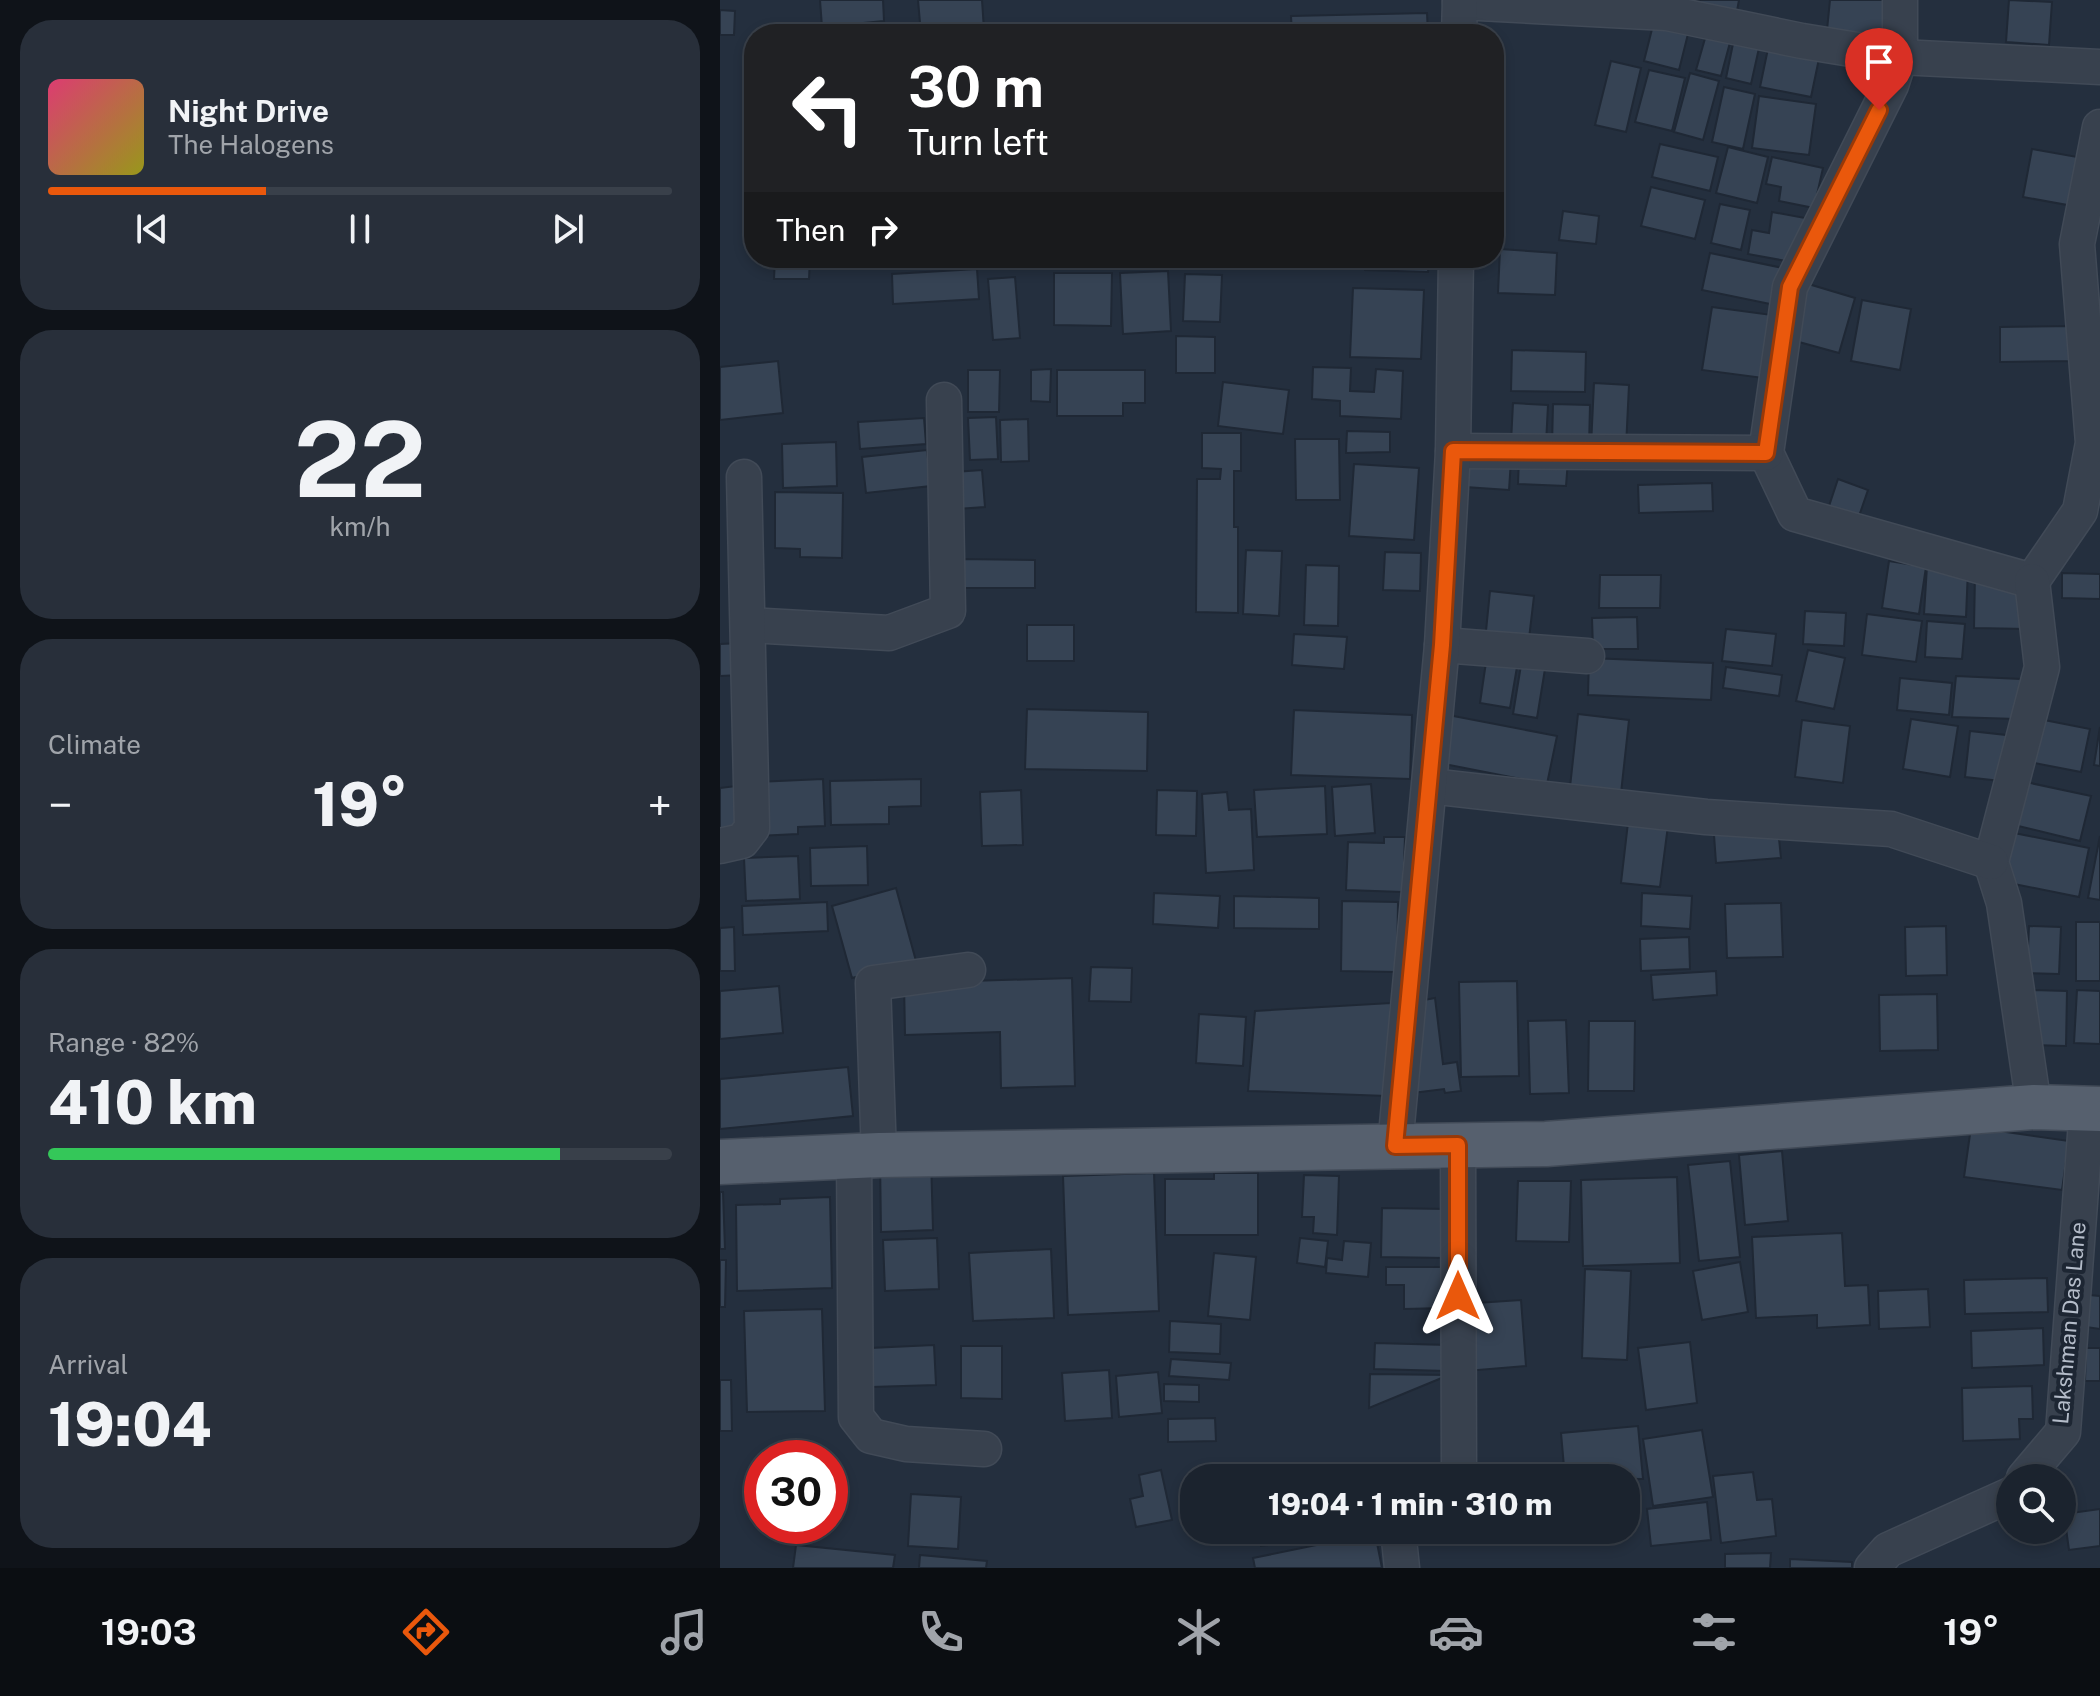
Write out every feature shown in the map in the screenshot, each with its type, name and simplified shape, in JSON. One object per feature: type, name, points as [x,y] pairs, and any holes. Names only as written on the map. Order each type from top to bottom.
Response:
[{"type":"main road","points":[[720,1162],[867,1156],[1546,1144],[2034,1107],[2093,1109]]},
{"type":"street","points":[[1900,0],[1900,57],[1891,85],[1790,287],[1766,453],[1795,514],[2032,581]]},
{"type":"street","points":[[1460,12],[1667,13],[1802,41],[1900,57],[2100,67]]},
{"type":"street","points":[[2034,1107],[2004,903],[1991,862],[2042,667],[2032,581],[2080,511],[2096,443],[2077,244],[2099,134]]},
{"type":"street","points":[[1395,1146],[1442,645],[1453,451],[1456,268]]},
{"type":"street","points":[[749,625],[889,633],[948,611],[944,400]]},
{"type":"street","points":[[1453,451],[1766,453]]},
{"type":"street","points":[[720,846],[742,841],[752,828],[744,477]]},
{"type":"street","points":[[1442,645],[1587,656]]},
{"type":"street","points":[[1430,786],[1706,817],[1891,829],[1991,862]]},
{"type":"street","points":[[968,970],[873,983],[856,1417],[871,1436],[906,1444],[984,1449]]},
{"type":"street","name":"Lakshman Das Lane","points":[[2036,1464],[2063,1432],[2093,1109]]},
{"type":"street","points":[[1458,1145],[1459,1464]]},
{"type":"street","points":[[1872,1568],[1888,1550],[1996,1501]]},
{"type":"street","points":[[1399,1544],[1402,1568]]},
{"type":"building","points":[[820,0],[883,0],[884,21],[822,24]]},
{"type":"building","points":[[918,0],[982,0],[984,24],[920,24]]},
{"type":"building","points":[[1662,0],[1739,0],[1737,11]]},
{"type":"building","points":[[1830,0],[1895,0],[1890,47],[1826,40]]},
{"type":"building","points":[[2009,0],[2052,2],[2049,45],[2006,42]]},
{"type":"building","points":[[720,10],[735,11],[734,35],[720,35]]},
{"type":"building","points":[[1427,13],[1428,24],[1291,24],[1291,16]]},
{"type":"building","points":[[1655,17],[1690,26],[1679,70],[1644,61]]},
{"type":"building","points":[[1708,28],[1732,35],[1721,76],[1696,70]]},
{"type":"building","points":[[1735,34],[1761,39],[1751,84],[1726,78]]},
{"type":"building","points":[[1770,39],[1821,49],[1811,97],[1760,87]]},
{"type":"building","points":[[1611,61],[1641,68],[1626,132],[1595,125]]},
{"type":"building","points":[[1649,70],[1685,78],[1672,131],[1635,122]]},
{"type":"building","points":[[1690,73],[1719,81],[1703,140],[1674,132]]},
{"type":"building","points":[[1724,87],[1755,94],[1743,149],[1712,142]]},
{"type":"building","points":[[1759,96],[1816,104],[1809,155],[1752,148]]},
{"type":"building","points":[[1660,144],[1718,157],[1710,191],[1652,177]]},
{"type":"building","points":[[1728,147],[1768,157],[1757,203],[1716,193]]},
{"type":"building","points":[[2032,149],[2083,158],[2073,206],[2023,197]]},
{"type":"building","points":[[1772,157],[1823,168],[1814,208],[1779,201],[1781,187],[1766,184]]},
{"type":"building","points":[[1651,187],[1705,200],[1695,239],[1641,226]]},
{"type":"building","points":[[1720,204],[1750,210],[1741,250],[1711,243]]},
{"type":"building","points":[[1563,211],[1599,216],[1596,244],[1559,240]]},
{"type":"building","points":[[1772,212],[1805,218],[1797,263],[1748,254],[1752,230],[1769,233]]},
{"type":"building","points":[[1504,249],[1557,253],[1555,295],[1498,293],[1499,268],[1504,268]]},
{"type":"building","points":[[1710,253],[1788,269],[1780,306],[1702,290]]},
{"type":"building","points":[[775,268],[810,268],[809,279],[774,279]]},
{"type":"building","points":[[1365,268],[1428,268],[1428,272]]},
{"type":"building","points":[[977,269],[979,299],[893,304],[892,274]]},
{"type":"building","points":[[1168,271],[1171,331],[1123,334],[1120,273]]},
{"type":"building","points":[[1054,273],[1112,273],[1111,326],[1054,325]]},
{"type":"building","points":[[1185,274],[1222,275],[1220,322],[1183,321]]},
{"type":"building","points":[[1015,277],[1020,338],[993,340],[988,279]]},
{"type":"building","points":[[1805,283],[1855,298],[1839,353],[1788,339]]},
{"type":"building","points":[[1353,288],[1424,290],[1421,359],[1350,357]]},
{"type":"building","points":[[1862,300],[1911,309],[1900,370],[1851,361]]},
{"type":"building","points":[[1712,307],[1772,315],[1763,378],[1702,370]]},
{"type":"building","points":[[2078,326],[2078,361],[2000,362],[2000,327]]},
{"type":"building","points":[[1176,336],[1215,337],[1215,373],[1176,373]]},
{"type":"building","points":[[1512,350],[1586,352],[1585,392],[1511,391]]},
{"type":"building","points":[[778,361],[783,413],[720,420],[720,367]]},
{"type":"building","points":[[1313,367],[1351,368],[1350,391],[1374,392],[1376,369],[1403,371],[1401,419],[1340,416],[1340,401],[1312,399]]},
{"type":"building","points":[[1051,369],[1050,402],[1031,401],[1031,370]]},
{"type":"building","points":[[968,370],[1000,370],[999,412],[968,412]]},
{"type":"building","points":[[1057,370],[1145,370],[1145,403],[1123,403],[1123,416],[1057,416]]},
{"type":"building","points":[[1223,382],[1289,390],[1283,434],[1218,426]]},
{"type":"building","points":[[1594,383],[1629,385],[1626,447],[1591,446]]},
{"type":"building","points":[[1513,403],[1548,405],[1546,444],[1511,442]]},
{"type":"building","points":[[1553,404],[1590,405],[1589,447],[1552,446]]},
{"type":"building","points":[[996,417],[998,459],[970,460],[968,418]]},
{"type":"building","points":[[924,418],[926,444],[860,449],[858,422]]},
{"type":"building","points":[[1028,419],[1029,461],[1001,462],[1000,420]]},
{"type":"building","points":[[1347,431],[1390,432],[1390,452],[1346,453]]},
{"type":"building","points":[[1202,433],[1241,433],[1241,471],[1234,471],[1234,527],[1238,527],[1238,613],[1196,612],[1197,479],[1220,479],[1221,469],[1202,468]]},
{"type":"building","points":[[1295,439],[1339,439],[1340,500],[1296,500]]},
{"type":"building","points":[[836,442],[837,486],[783,488],[782,444]]},
{"type":"building","points":[[927,450],[931,486],[866,493],[862,457]]},
{"type":"building","points":[[1467,457],[1511,460],[1509,490],[1465,487]]},
{"type":"building","points":[[1519,458],[1568,460],[1566,486],[1518,484]]},
{"type":"building","points":[[1354,464],[1419,468],[1414,540],[1349,536]]},
{"type":"building","points":[[982,470],[985,507],[957,509],[954,472]]},
{"type":"building","points":[[1838,479],[1868,490],[1857,522],[1827,512]]},
{"type":"building","points":[[1712,483],[1713,511],[1639,513],[1638,485]]},
{"type":"building","points":[[775,492],[843,493],[842,558],[800,557],[800,549],[775,548]]},
{"type":"building","points":[[1246,550],[1282,551],[1279,616],[1243,614]]},
{"type":"building","points":[[1385,552],[1421,553],[1420,591],[1383,590]]},
{"type":"building","points":[[957,559],[1035,560],[1035,588],[957,588]]},
{"type":"building","points":[[1889,561],[1926,567],[1919,614],[1882,608]]},
{"type":"building","points":[[1306,565],[1339,566],[1338,626],[1304,625]]},
{"type":"building","points":[[1927,566],[1968,569],[1966,617],[1924,614]]},
{"type":"building","points":[[2062,573],[2100,574],[2100,599],[2062,598]]},
{"type":"building","points":[[1975,574],[2023,582],[2027,629],[1974,628]]},
{"type":"building","points":[[1600,575],[1661,575],[1660,608],[1599,608]]},
{"type":"building","points":[[1490,591],[1534,596],[1528,647],[1485,641]]},
{"type":"building","points":[[1805,611],[1846,613],[1844,646],[1803,644]]},
{"type":"building","points":[[1867,614],[1922,621],[1916,662],[1862,655]]},
{"type":"building","points":[[1637,617],[1638,649],[1593,649],[1592,618]]},
{"type":"building","points":[[1927,621],[1965,624],[1962,659],[1925,657]]},
{"type":"building","points":[[1027,625],[1074,625],[1074,661],[1027,661]]},
{"type":"building","points":[[1726,629],[1776,634],[1772,666],[1722,661]]},
{"type":"building","points":[[1294,634],[1347,637],[1344,669],[1292,665]]},
{"type":"building","points":[[741,643],[742,675],[720,676],[720,644]]},
{"type":"building","points":[[1808,650],[1845,658],[1834,709],[1796,701]]},
{"type":"building","points":[[1589,658],[1713,663],[1711,700],[1588,695]]},
{"type":"building","points":[[1486,662],[1517,667],[1510,708],[1480,703]]},
{"type":"building","points":[[1521,665],[1545,669],[1537,718],[1513,714]]},
{"type":"building","points":[[1726,667],[1782,675],[1779,696],[1723,688]]},
{"type":"building","points":[[1956,676],[2021,679],[2017,719],[1952,717]]},
{"type":"building","points":[[1900,678],[1952,683],[1949,715],[1897,710]]},
{"type":"building","points":[[1027,709],[1148,712],[1147,771],[1025,769]]},
{"type":"building","points":[[1294,710],[1412,715],[1410,779],[1291,775]]},
{"type":"building","points":[[1443,714],[1557,736],[1547,784],[1434,762]]},
{"type":"building","points":[[1578,714],[1629,720],[1621,793],[1570,787]]},
{"type":"building","points":[[1911,719],[1958,726],[1950,777],[1903,769]]},
{"type":"building","points":[[2039,719],[2090,729],[2081,772],[2029,762]]},
{"type":"building","points":[[1802,720],[1850,726],[1843,783],[1795,777]]},
{"type":"building","points":[[2100,727],[2100,766],[2094,765]]},
{"type":"building","points":[[1970,731],[2015,736],[2010,782],[1965,777]]},
{"type":"building","points":[[823,779],[825,826],[798,827],[798,834],[758,836],[756,782]]},
{"type":"building","points":[[921,779],[921,806],[889,807],[889,824],[831,825],[830,781]]},
{"type":"building","points":[[2021,781],[2091,796],[2080,841],[2010,824]]},
{"type":"building","points":[[1371,784],[1375,833],[1335,836],[1332,787]]},
{"type":"building","points":[[736,786],[740,832],[720,834],[720,788]]},
{"type":"building","points":[[1325,786],[1327,834],[1257,837],[1254,790]]},
{"type":"building","points":[[1021,790],[1023,845],[982,846],[980,792]]},
{"type":"building","points":[[1157,790],[1197,791],[1196,836],[1156,835]]},
{"type":"building","points":[[1227,792],[1229,810],[1251,809],[1254,870],[1206,873],[1202,794]]},
{"type":"building","points":[[1629,814],[1669,818],[1660,887],[1621,883]]},
{"type":"building","points":[[1778,829],[1781,858],[1716,863],[1714,835]]},
{"type":"building","points":[[2014,833],[2089,848],[2079,897],[2004,882]]},
{"type":"building","points":[[2100,836],[2100,900],[2088,898]]},
{"type":"building","points":[[1384,837],[1405,837],[1403,892],[1346,890],[1348,842],[1384,843]]},
{"type":"building","points":[[867,846],[868,885],[811,886],[810,848]]},
{"type":"building","points":[[798,856],[800,899],[746,901],[744,858]]},
{"type":"building","points":[[896,888],[916,961],[852,978],[832,906]]},
{"type":"building","points":[[1154,893],[1220,896],[1218,928],[1153,924]]},
{"type":"building","points":[[1642,893],[1692,896],[1690,929],[1641,926]]},
{"type":"building","points":[[1234,896],[1319,898],[1319,929],[1234,928]]},
{"type":"building","points":[[1342,901],[1398,902],[1397,972],[1341,971]]},
{"type":"building","points":[[827,902],[828,931],[743,935],[742,906]]},
{"type":"building","points":[[1781,903],[1783,957],[1727,958],[1725,904]]},
{"type":"building","points":[[2076,922],[2100,922],[2100,981],[2076,981]]},
{"type":"building","points":[[1946,926],[1947,975],[1906,976],[1905,927]]},
{"type":"building","points":[[2029,926],[2061,927],[2059,974],[2027,973]]},
{"type":"building","points":[[734,927],[735,971],[720,971],[720,928]]},
{"type":"building","points":[[1689,937],[1690,969],[1641,971],[1640,939]]},
{"type":"building","points":[[1091,967],[1132,968],[1131,1002],[1089,1001]]},
{"type":"building","points":[[1716,971],[1717,995],[1653,1000],[1651,975]]},
{"type":"building","points":[[1072,978],[1075,1086],[1001,1088],[1000,1032],[905,1035],[904,983]]},
{"type":"building","points":[[1517,981],[1519,1076],[1461,1077],[1459,982]]},
{"type":"building","points":[[779,986],[783,1033],[720,1039],[720,991]]},
{"type":"building","points":[[2033,990],[2067,991],[2066,1046],[2031,1045]]},
{"type":"building","points":[[2077,990],[2100,991],[2100,1044],[2074,1043]]},
{"type":"building","points":[[1937,994],[1938,1050],[1880,1051],[1879,995]]},
{"type":"building","points":[[1435,998],[1443,1064],[1457,1062],[1461,1091],[1445,1093],[1444,1089],[1404,1094],[1424,1000]]},
{"type":"building","points":[[1391,1003],[1387,1096],[1248,1091],[1255,1011]]},
{"type":"building","points":[[1199,1014],[1246,1017],[1243,1066],[1196,1063]]},
{"type":"building","points":[[1566,1020],[1569,1093],[1530,1094],[1528,1021]]},
{"type":"building","points":[[1589,1021],[1635,1021],[1634,1091],[1588,1091]]},
{"type":"building","points":[[848,1067],[853,1116],[720,1129],[720,1079]]},
{"type":"building","points":[[1971,1127],[2069,1141],[2062,1190],[1964,1177]]},
{"type":"building","points":[[1782,1151],[1788,1221],[1745,1225],[1739,1155]]},
{"type":"building","points":[[931,1158],[933,1230],[881,1232],[880,1159]]},
{"type":"building","points":[[1730,1161],[1740,1257],[1699,1261],[1688,1165]]},
{"type":"building","points":[[1154,1173],[1159,1311],[1068,1315],[1063,1176]]},
{"type":"building","points":[[1214,1173],[1258,1173],[1258,1235],[1165,1235],[1165,1179],[1214,1179]]},
{"type":"building","points":[[1304,1175],[1339,1176],[1337,1235],[1313,1233],[1314,1217],[1302,1217]]},
{"type":"building","points":[[1677,1177],[1680,1263],[1583,1266],[1581,1180]]},
{"type":"building","points":[[1518,1181],[1571,1181],[1569,1242],[1516,1241]]},
{"type":"building","points":[[720,1192],[723,1192],[725,1249],[720,1249]]},
{"type":"building","points":[[830,1197],[832,1288],[737,1291],[736,1205],[780,1204],[780,1199]]},
{"type":"building","points":[[1382,1208],[1448,1209],[1446,1258],[1381,1257]]},
{"type":"building","points":[[1842,1233],[1845,1286],[1868,1285],[1870,1325],[1817,1328],[1817,1315],[1756,1318],[1752,1237]]},
{"type":"building","points":[[937,1238],[939,1289],[885,1291],[883,1240]]},
{"type":"building","points":[[1300,1238],[1328,1241],[1325,1267],[1297,1263]]},
{"type":"building","points":[[1344,1241],[1371,1243],[1368,1277],[1326,1273],[1327,1258],[1342,1260]]},
{"type":"building","points":[[1051,1249],[1054,1318],[973,1321],[969,1253]]},
{"type":"building","points":[[1214,1253],[1256,1257],[1250,1320],[1208,1316]]},
{"type":"building","points":[[720,1260],[726,1260],[725,1307],[720,1307]]},
{"type":"building","points":[[1740,1262],[1748,1312],[1702,1320],[1693,1271]]},
{"type":"building","points":[[1386,1267],[1445,1267],[1446,1308],[1404,1309],[1404,1285],[1386,1285]]},
{"type":"building","points":[[1585,1269],[1631,1271],[1627,1360],[1582,1358]]},
{"type":"building","points":[[2047,1278],[2048,1312],[1965,1314],[1964,1280]]},
{"type":"building","points":[[1928,1289],[1930,1327],[1879,1329],[1878,1291]]},
{"type":"building","points":[[2089,1295],[2100,1296],[2100,1329],[2086,1327]]},
{"type":"building","points":[[1521,1300],[1526,1366],[1466,1371],[1461,1304]]},
{"type":"building","points":[[822,1309],[825,1411],[747,1412],[744,1311]]},
{"type":"building","points":[[1170,1321],[1221,1324],[1220,1354],[1169,1352]]},
{"type":"building","points":[[2043,1328],[2044,1365],[1972,1368],[1971,1331]]},
{"type":"building","points":[[1690,1342],[1697,1403],[1646,1410],[1638,1348]]},
{"type":"building","points":[[1375,1343],[1448,1345],[1447,1371],[1374,1369]]},
{"type":"building","points":[[934,1345],[936,1385],[871,1387],[870,1348]]},
{"type":"building","points":[[961,1346],[1002,1346],[1002,1399],[961,1398]]},
{"type":"building","points":[[2086,1348],[2100,1348],[2100,1381],[2085,1381]]},
{"type":"building","points":[[1171,1359],[1231,1363],[1229,1380],[1169,1376]]},
{"type":"building","points":[[1109,1370],[1112,1418],[1065,1421],[1062,1373]]},
{"type":"building","points":[[1158,1372],[1162,1413],[1119,1417],[1116,1376]]},
{"type":"building","points":[[1370,1374],[1449,1375],[1369,1408]]},
{"type":"building","points":[[720,1380],[731,1380],[732,1431],[720,1431]]},
{"type":"building","points":[[1164,1384],[1199,1385],[1199,1402],[1164,1401]]},
{"type":"building","points":[[2032,1386],[2033,1419],[2019,1419],[2020,1439],[1963,1441],[1962,1388]]},
{"type":"building","points":[[1215,1418],[1216,1441],[1168,1442],[1168,1419]]},
{"type":"building","points":[[1638,1426],[1643,1479],[1640,1479],[1640,1464],[1564,1464],[1561,1433]]},
{"type":"building","points":[[1702,1430],[1713,1497],[1653,1506],[1643,1439]]},
{"type":"building","points":[[1161,1470],[1172,1520],[1136,1527],[1130,1499],[1143,1496],[1139,1475]]},
{"type":"building","points":[[1753,1472],[1757,1500],[1772,1499],[1776,1536],[1721,1543],[1713,1476]]},
{"type":"building","points":[[911,1494],[961,1497],[958,1549],[908,1546]]},
{"type":"building","points":[[1707,1502],[1711,1540],[1651,1546],[1647,1509]]},
{"type":"building","points":[[2100,1509],[2100,1546],[2069,1550],[2068,1544],[2076,1544],[2076,1512]]},
{"type":"building","points":[[1321,1544],[1377,1544],[1382,1568],[1255,1568],[1253,1558]]},
{"type":"building","points":[[796,1545],[895,1555],[893,1568],[793,1568]]},
{"type":"building","points":[[1771,1553],[1770,1568],[1725,1568],[1725,1554]]},
{"type":"building","points":[[920,1555],[987,1561],[986,1568],[919,1568]]},
{"type":"building","points":[[1790,1559],[1852,1562],[1852,1568],[1790,1568]]},
{"type":"route","points":[[1458,1296],[1458,1145],[1395,1146],[1442,645],[1453,451],[1766,453],[1790,287],[1879,110]]}]
